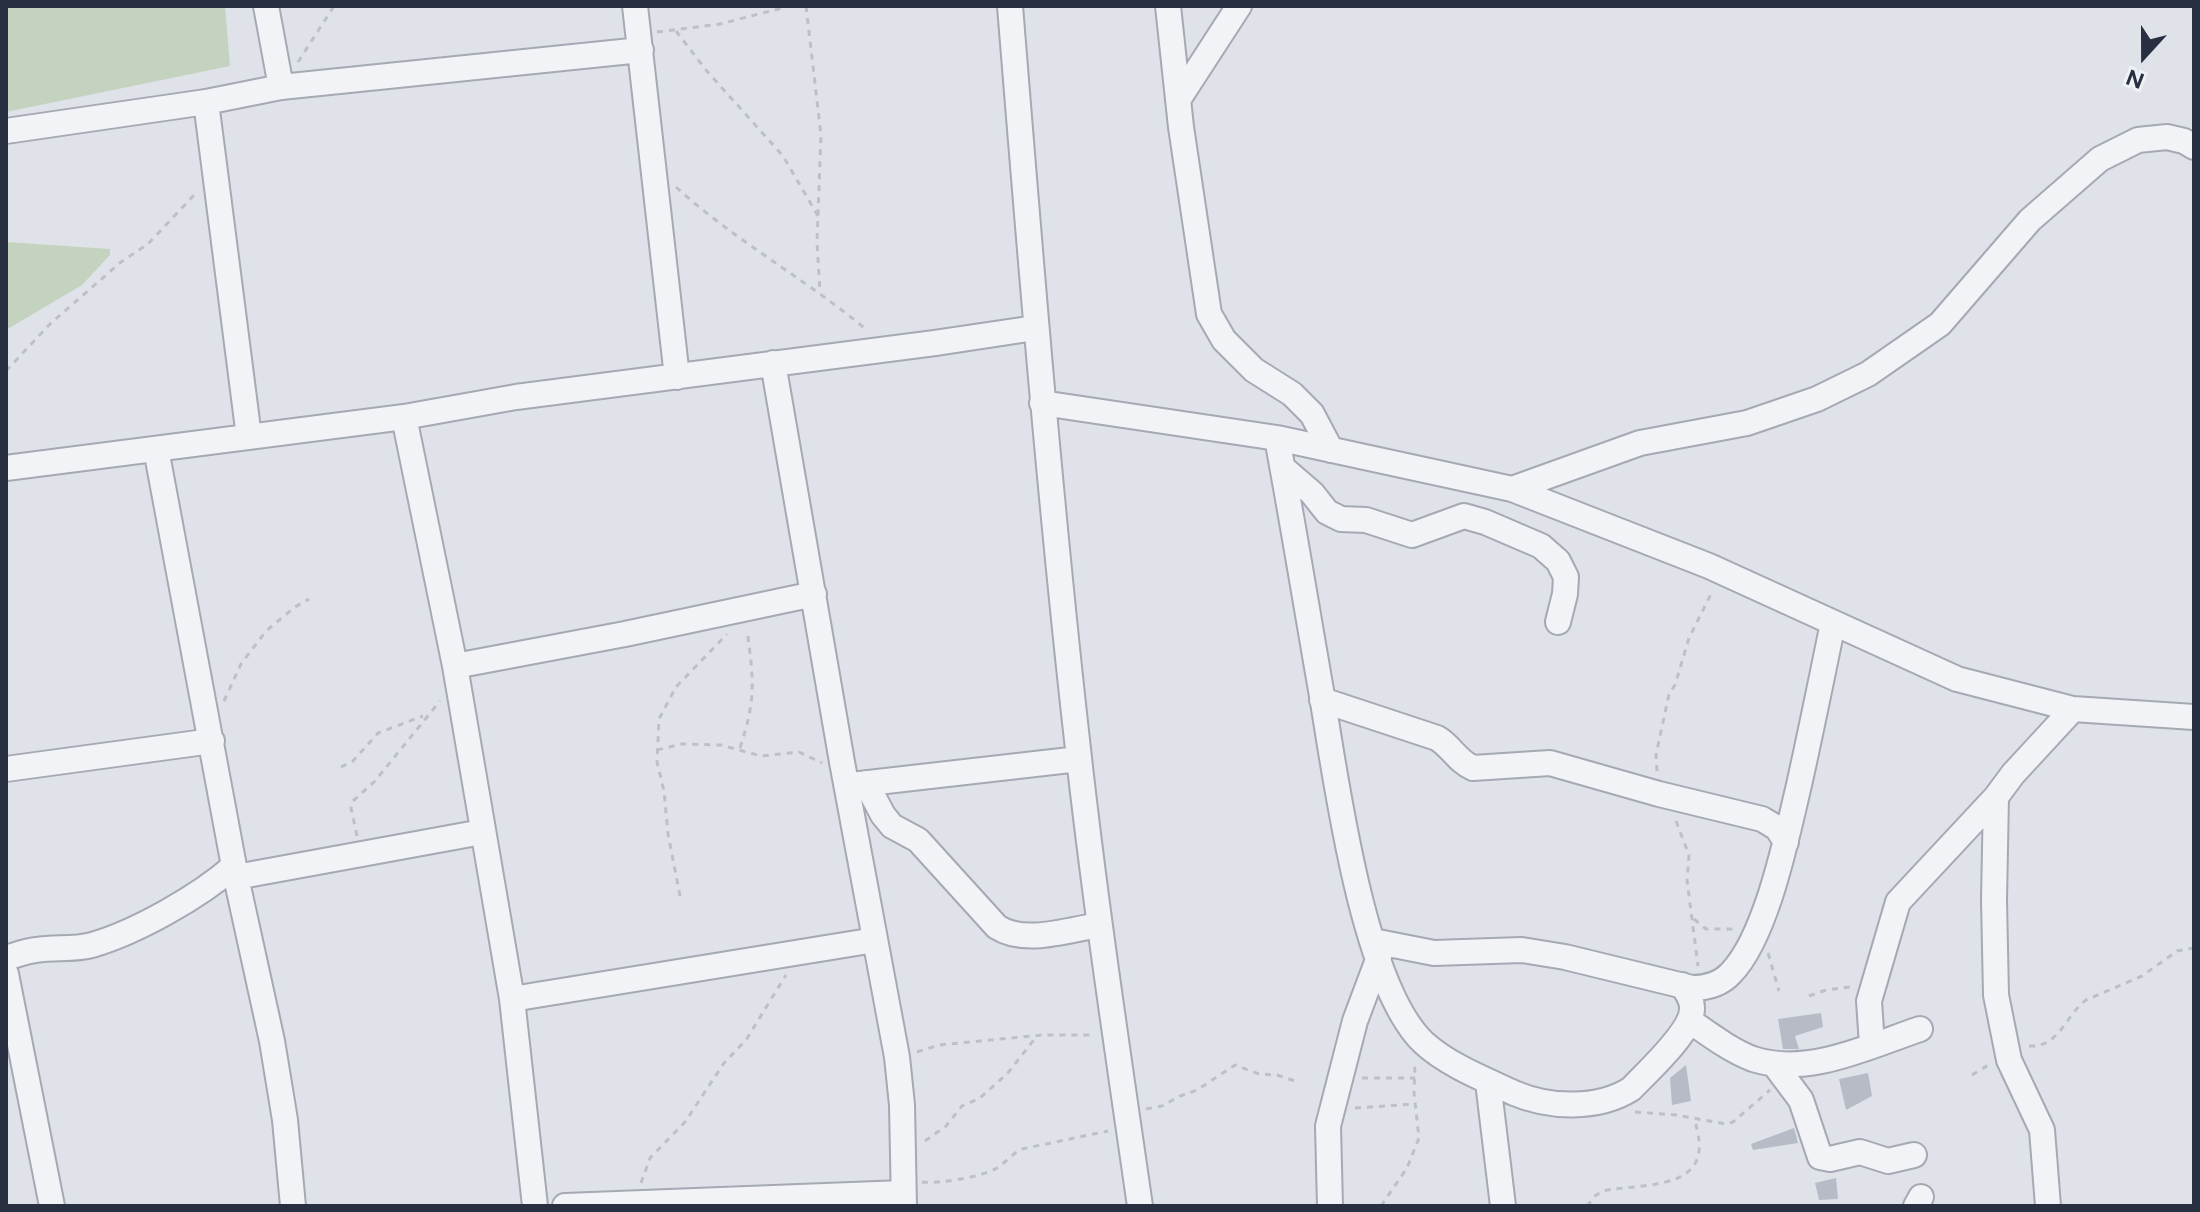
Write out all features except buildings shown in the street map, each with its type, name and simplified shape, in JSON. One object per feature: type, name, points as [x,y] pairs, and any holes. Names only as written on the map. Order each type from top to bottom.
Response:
[{"type":"street","points":[[266,6],[280,82]]},
{"type":"street","points":[[635,6],[677,377]]},
{"type":"street","points":[[1010,6],[1035,328],[1079,759],[1099,925],[1140,1206]]},
{"type":"street","points":[[1168,6],[1178,100],[1209,314],[1224,340],[1254,370],[1292,394],[1312,414],[1331,450]]},
{"type":"street","points":[[1178,100],[1239,6]]},
{"type":"street","points":[[6,131],[206,102],[280,82],[640,42]]},
{"type":"street","points":[[206,102],[249,437]]},
{"type":"street","points":[[1512,489],[1640,443],[1747,423],[1817,399],[1868,374],[1940,324],[2030,220],[2100,159],[2138,140],[2167,137],[2194,147]]},
{"type":"street","points":[[6,468],[404,417],[516,397],[1035,328]]},
{"type":"street","points":[[565,1206],[903,1186],[902,1105],[897,1057],[875,940],[852,780],[814,594],[773,363]]},
{"type":"street","points":[[1042,403],[1277,438],[1512,489],[1722,572],[1957,679],[2073,709],[2194,717]]},
{"type":"street","points":[[404,417],[457,676],[512,999],[535,1206]]},
{"type":"street","points":[[1277,438],[1354,868],[1376,949],[1394,999],[1417,1034],[1424,1043],[1459,1066],[1525,1098],[1550,1103],[1592,1103],[1631,1089],[1690,1021],[1691,997],[1687,986]]},
{"type":"street","points":[[156,449],[235,871],[272,1041],[285,1120],[288,1205]]},
{"type":"street","points":[[1283,468],[1312,493],[1327,512],[1341,519],[1366,520],[1412,535],[1464,516],[1541,546],[1558,561],[1566,577],[1558,622]]},
{"type":"street","points":[[457,676],[814,594]]},
{"type":"street","points":[[1376,949],[1434,953],[1522,950],[1687,986],[1708,987],[1731,973],[1764,914],[1786,842],[1833,623]]},
{"type":"street","points":[[1322,700],[1437,738],[1448,745],[1465,765],[1473,768],[1550,763],[1762,819],[1777,828],[1786,842]]},
{"type":"street","points":[[1872,1045],[1868,1011],[1898,902],[2073,709]]},
{"type":"street","points":[[6,769],[210,729]]},
{"type":"street","points":[[852,780],[1079,759]]},
{"type":"street","points":[[852,780],[892,826],[918,840],[997,927],[1006,933],[1027,936],[1099,925]]},
{"type":"street","points":[[1996,797],[1996,995],[2006,1053],[2042,1130],[2048,1206]]},
{"type":"street","points":[[6,958],[35,950],[90,945],[125,932],[235,871],[361,854],[482,832]]},
{"type":"street","points":[[512,999],[875,940]]},
{"type":"street","points":[[1330,1206],[1328,1126],[1376,949]]},
{"type":"street","points":[[6,974],[52,1206]]},
{"type":"street","points":[[1690,1021],[1751,1058],[1780,1071],[1801,1100],[1820,1157],[1830,1159],[1860,1152],[1888,1161],[1914,1155]]},
{"type":"street","points":[[1780,1071],[1852,1053],[1920,1029]]},
{"type":"street","points":[[1488,1082],[1503,1206]]},
{"type":"path","points":[[280,82],[299,60],[334,6]]},
{"type":"path","points":[[640,42],[790,6]]},
{"type":"path","points":[[806,6],[821,135],[818,216],[820,292]]},
{"type":"path","points":[[676,31],[706,70],[783,156],[818,216]]},
{"type":"path","points":[[654,166],[723,226],[820,292],[889,349]]},
{"type":"path","points":[[6,371],[50,324],[121,262],[148,244],[214,172]]},
{"type":"path","points":[[1687,986],[1699,963],[1687,880],[1689,855],[1676,820],[1659,794],[1656,755],[1669,694],[1675,685],[1689,638],[1722,572]]},
{"type":"path","points":[[210,729],[241,664],[266,631],[309,599]]},
{"type":"path","points":[[740,750],[754,691],[746,619],[764,604]]},
{"type":"path","points":[[680,896],[657,750],[660,715],[676,687],[731,631]]},
{"type":"path","points":[[361,854],[353,818],[353,801],[397,755],[457,676]]},
{"type":"path","points":[[341,767],[353,761],[378,733],[427,715]]},
{"type":"path","points":[[657,750],[682,744],[731,746],[761,756],[799,752],[852,780]]},
{"type":"path","points":[[1692,918],[1706,929],[1739,928],[1754,936],[1767,950],[1779,991]]},
{"type":"path","points":[[2006,1053],[2021,1046],[2048,1044],[2086,1000],[2142,976],[2177,951],[2194,948]]},
{"type":"path","points":[[639,1203],[641,1181],[650,1158],[685,1122],[724,1063],[746,1040],[800,953]]},
{"type":"path","points":[[1809,996],[1826,990],[1874,985]]},
{"type":"path","points":[[1381,1206],[1414,1154],[1419,1138],[1415,1104],[1417,1034]]},
{"type":"path","points":[[897,1057],[939,1045],[1038,1035],[1115,1035]]},
{"type":"path","points":[[903,1186],[923,1142],[946,1126],[962,1106],[980,1098],[1007,1074],[1038,1035]]},
{"type":"path","points":[[903,1186],[984,1172],[997,1168],[1022,1149],[1128,1122],[1153,1106],[1170,1103],[1197,1090],[1235,1065],[1259,1074],[1277,1075],[1295,1081]]},
{"type":"path","points":[[1592,1103],[1646,1115],[1693,1118],[1720,1124],[1733,1122],[1780,1071]]},
{"type":"path","points":[[1339,1078],[1415,1078]]},
{"type":"path","points":[[1333,1106],[1360,1108],[1415,1104]]},
{"type":"path","points":[[1587,1206],[1596,1195],[1607,1190],[1684,1177],[1694,1166],[1699,1145],[1693,1118]]},
{"type":"green space","points":[[6,6],[225,6],[230,66],[6,112]]},
{"type":"green space","points":[[6,242],[110,249],[110,255],[82,285],[6,330]]}]
